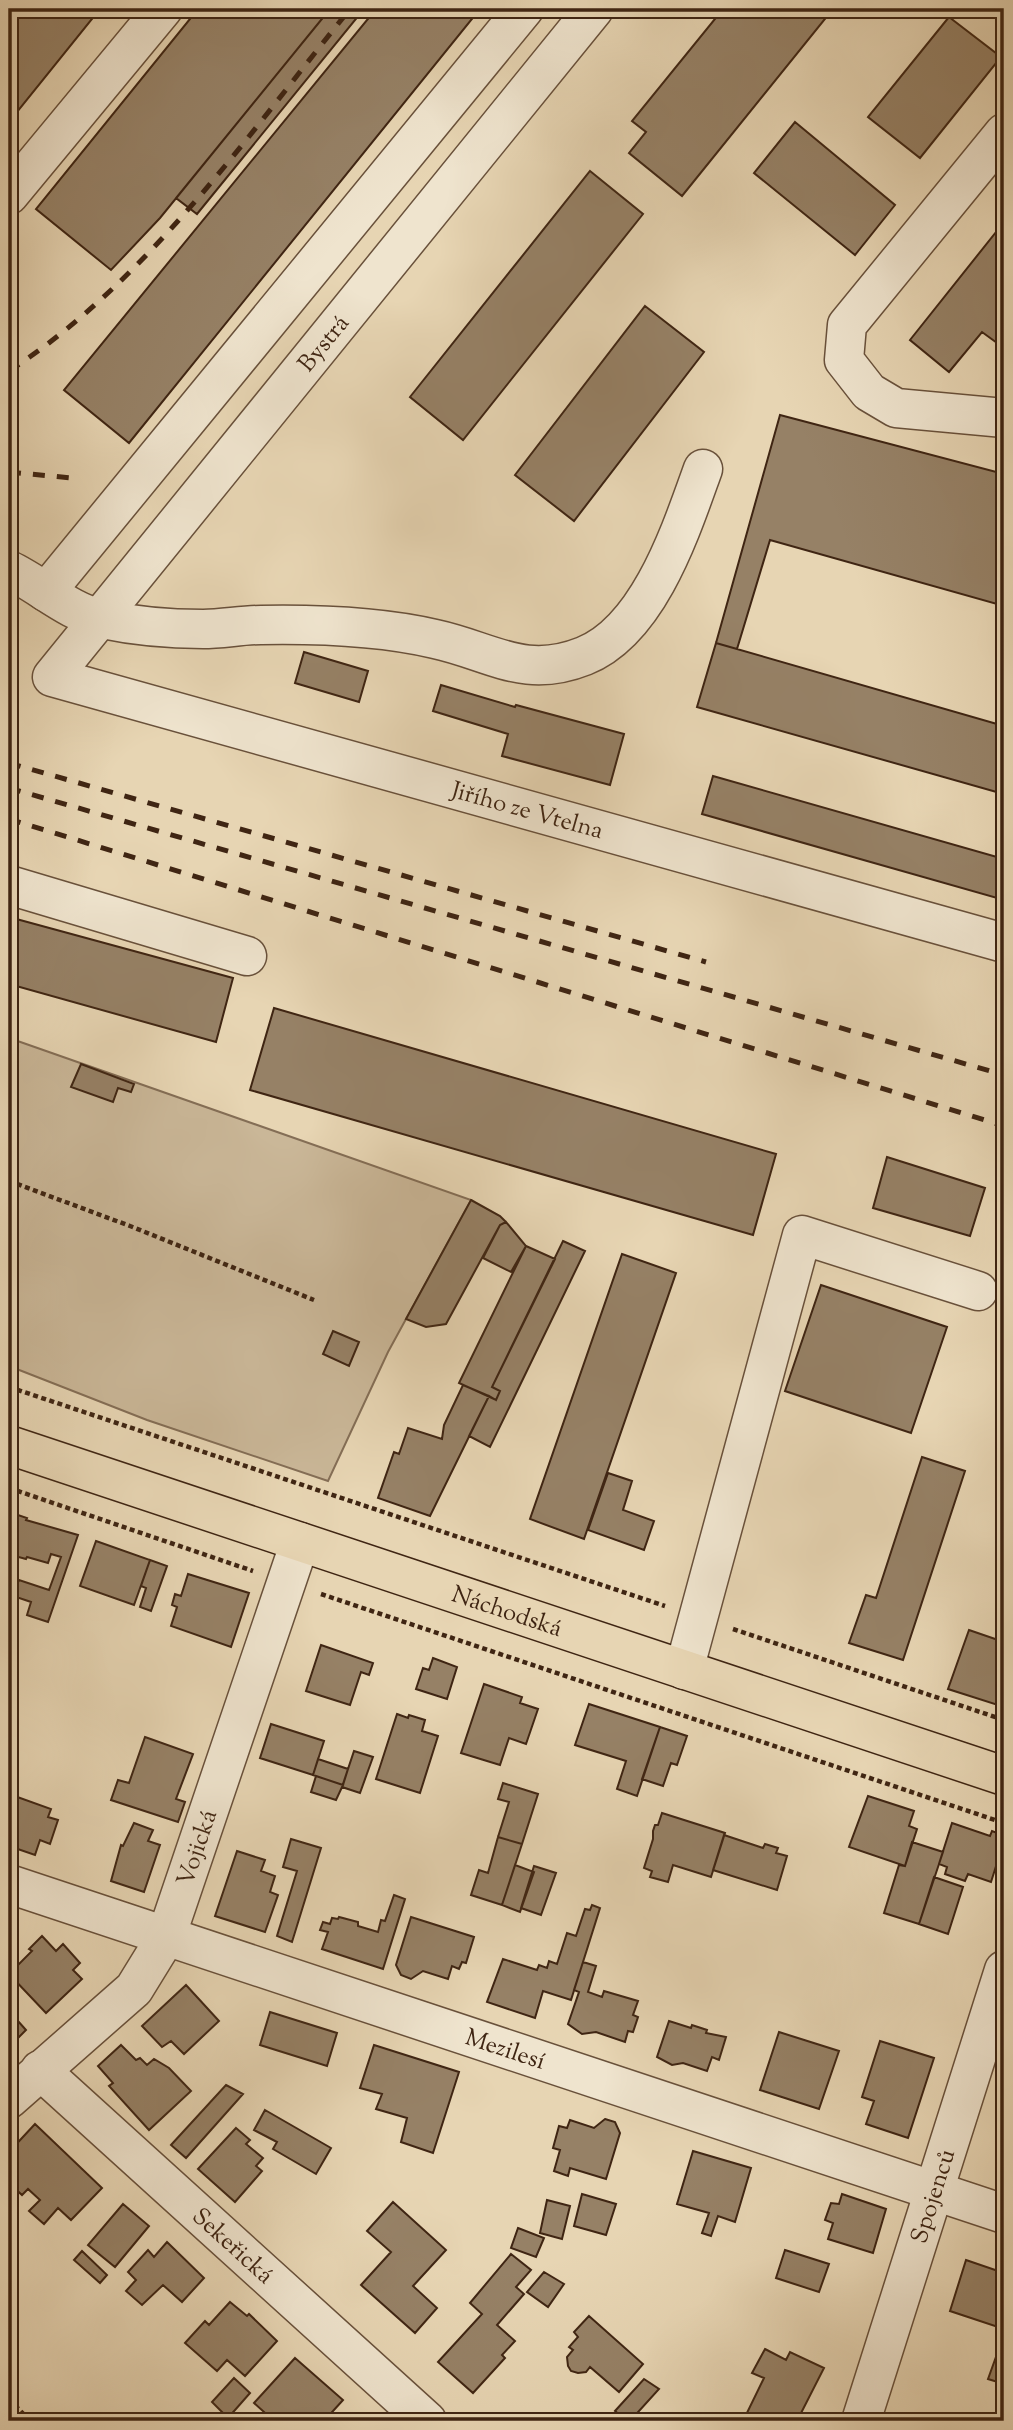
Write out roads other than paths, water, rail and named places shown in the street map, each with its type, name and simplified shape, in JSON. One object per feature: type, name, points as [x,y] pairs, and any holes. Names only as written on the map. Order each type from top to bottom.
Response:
[{"type":"main road","name":"Náchodská","points":[[9,1446],[1004,1776]]},
{"type":"street","points":[[9,195],[163,9]]},
{"type":"street","points":[[46,592],[524,9]]},
{"type":"street","name":"Bystrá","points":[[52,677],[594,9]]},
{"type":"street","points":[[1004,132],[847,325],[844,359],[869,392],[896,408],[1004,418]]},
{"type":"street","points":[[9,570],[99,619],[203,629],[260,625],[349,627],[436,639],[501,661],[542,667],[585,656],[614,637],[636,615],[677,542],[703,469]]},
{"type":"street","name":"Jiřího ze Vtelna","points":[[52,677],[1004,943]]},
{"type":"street","points":[[9,885],[247,956]]},
{"type":"street","points":[[684,1670],[802,1235],[978,1291]]},
{"type":"street","name":"Vojická","points":[[9,2099],[134,1989],[166,1937],[300,1542]]},
{"type":"street","name":"Mezilesí","points":[[9,1884],[1004,2214]]},
{"type":"street","name":"Spojenců","points":[[861,2421],[1004,1970]]},
{"type":"street","name":"Sekeřická","points":[[40,2070],[427,2421]]},
{"type":"railway","points":[[9,371],[59,335],[151,250],[233,156],[350,9]]},
{"type":"railway","points":[[9,472],[72,478]]},
{"type":"railway","points":[[9,763],[706,962]]},
{"type":"railway","points":[[9,788],[1004,1075]]},
{"type":"railway","points":[[9,819],[1004,1126]]}]
